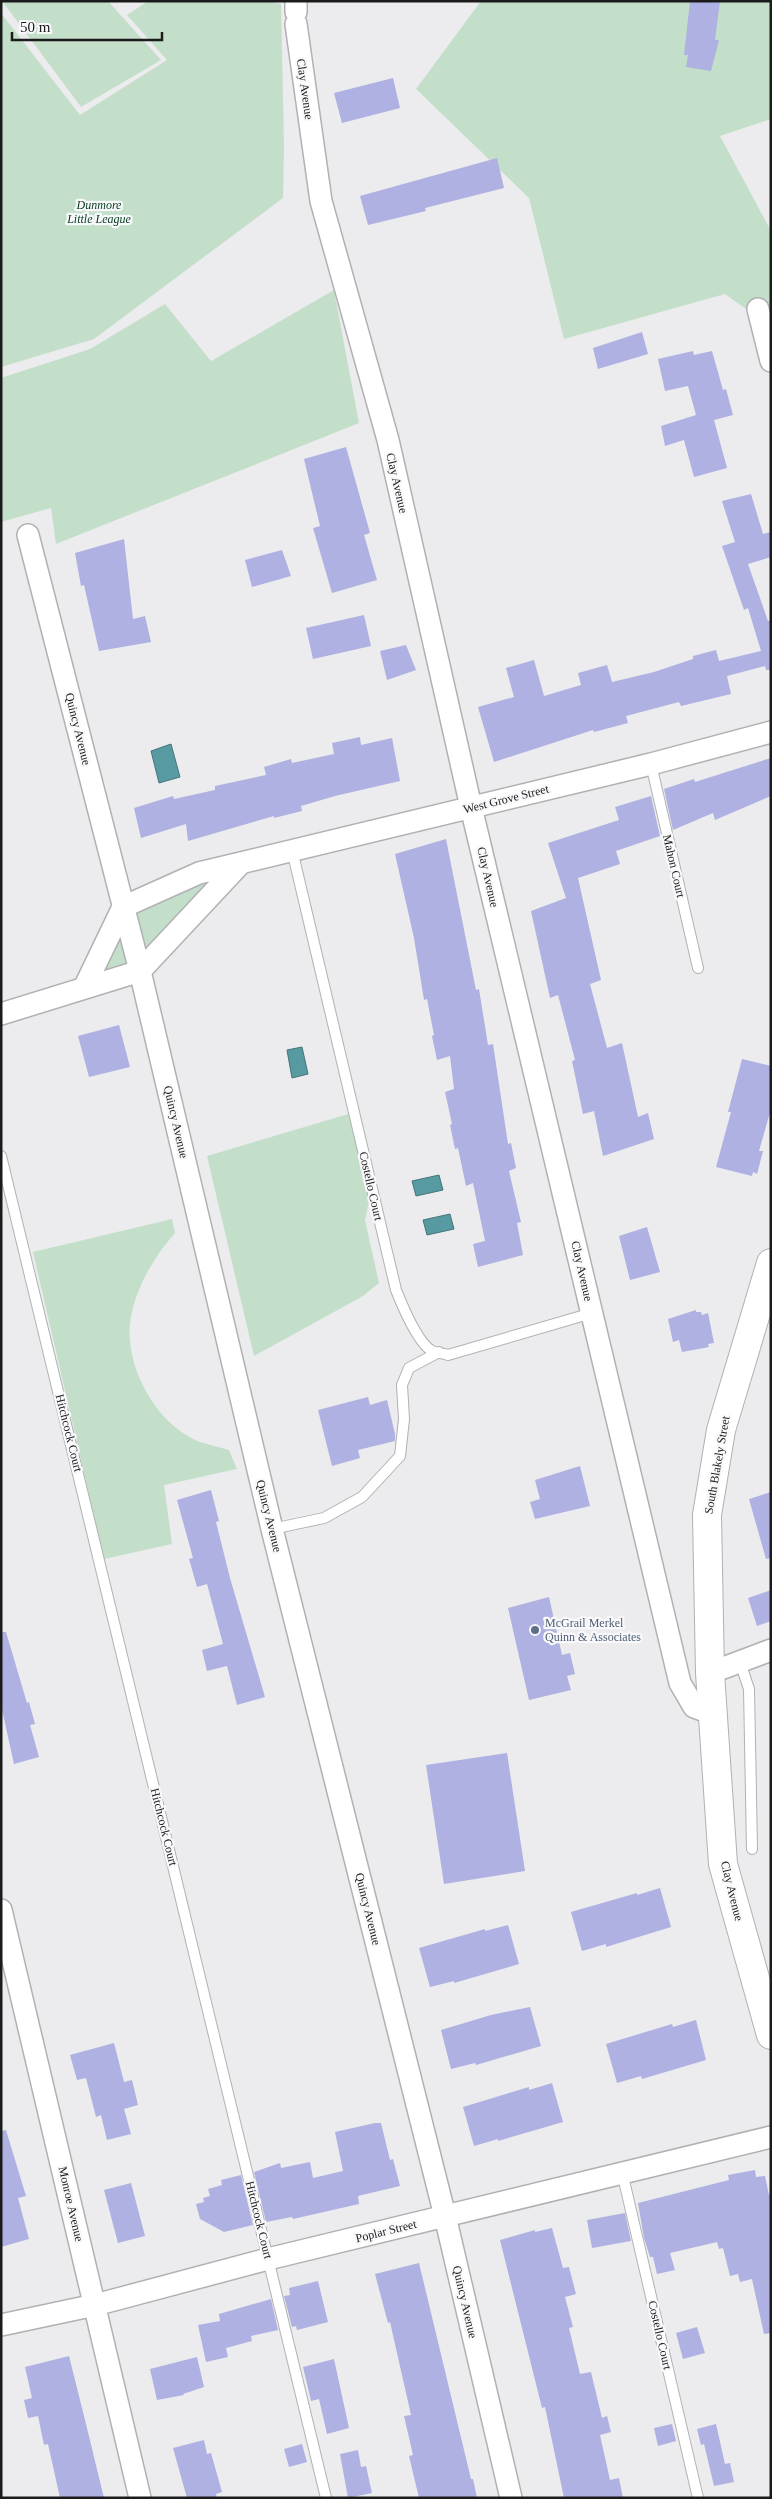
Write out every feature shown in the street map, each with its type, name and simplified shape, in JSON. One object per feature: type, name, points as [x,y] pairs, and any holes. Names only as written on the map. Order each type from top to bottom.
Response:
[{"type":"main road","name":"South Blakely Street","points":[[710,1673],[707,1515],[721,1430],[771,1263]]},
{"type":"main road","name":"Clay Avenue","points":[[710,1673],[723,1864],[771,2035]]},
{"type":"street","name":"Clay Avenue","points":[[296,12],[321,201],[388,440],[471,807],[680,1683],[694,1707],[713,1714]]},
{"type":"street","points":[[758,309],[771,361]]},
{"type":"street","name":"Quincy Avenue","points":[[28,535],[140,970],[272,1529],[445,2216],[511,2498]]},
{"type":"street","name":"West Grove Street","points":[[123,907],[199,873],[651,764],[771,732]]},
{"type":"street","points":[[1,1014],[140,970],[241,863]]},
{"type":"street","points":[[84,988],[123,907]]},
{"type":"street","points":[[710,1673],[771,1650]]},
{"type":"street","name":"Monroe Avenue","points":[[1,1910],[140,2498]]},
{"type":"street","name":"Poplar Street","points":[[1,2325],[95,2305],[268,2259],[771,2136]]},
{"type":"lane","name":"Mahon Court","points":[[651,764],[698,968]]},
{"type":"lane","name":"Costello Court","points":[[292,850],[396,1290],[407,1315],[421,1337],[431,1351],[439,1352]]},
{"type":"lane","name":"Hitchcock Court","points":[[1,1156],[326,2498]]},
{"type":"lane","points":[[272,1529],[324,1518],[362,1497],[400,1456],[404,1419],[402,1385],[409,1368],[439,1352],[448,1354],[592,1313]]},
{"type":"lane","points":[[740,1662],[749,1689],[752,1849]]},
{"type":"lane","name":"Costello Court","points":[[622,2172],[698,2498]]},
{"type":"green space","points":[[2,1],[108,1],[161,60],[81,107]]},
{"type":"green space","name":"Dunmore Little League","points":[[148,1],[267,1],[281,4],[284,146],[283,198],[94,339],[1,367],[1,13],[80,115],[167,60],[127,15]]},
{"type":"green space","points":[[481,1],[771,1],[771,119],[720,136],[771,231],[771,327],[725,294],[564,339],[529,198],[416,89]]},
{"type":"green space","points":[[334,290],[359,423],[56,544],[51,508],[1,522],[1,378],[90,349],[165,304],[211,361]]},
{"type":"green space","points":[[241,863],[140,971],[84,988],[123,907]]},
{"type":"green space","points":[[355,1112],[370,1197],[365,1220],[379,1283],[363,1296],[254,1356],[207,1156]]},
{"type":"green space","points":[[172,1219],[175,1233],[152,1264],[140,1287],[132,1311],[130,1340],[132,1356],[144,1387],[162,1415],[191,1438],[229,1450],[237,1469],[164,1485],[172,1544],[104,1559],[33,1252]]},
{"type":"water","points":[[171,744],[180,777],[159,783],[151,751]]},
{"type":"water","points":[[302,1047],[308,1074],[292,1078],[287,1050]]},
{"type":"water","points":[[439,1175],[443,1190],[416,1196],[412,1181]]},
{"type":"water","points":[[450,1214],[454,1229],[427,1235],[423,1220]]},
{"type":"building","points":[[690,1],[720,1],[715,40],[719,40],[711,71],[686,67],[688,55],[684,55]]},
{"type":"building","points":[[393,78],[400,108],[342,123],[334,93]]},
{"type":"building","points":[[497,158],[504,188],[425,208],[426,211],[368,225],[360,196]]},
{"type":"building","points":[[642,332],[648,354],[598,369],[593,348]]},
{"type":"building","points":[[693,351],[694,355],[712,351],[723,390],[726,389],[733,415],[714,420],[727,468],[694,477],[684,440],[665,446],[661,426],[696,415],[688,386],[665,391],[658,359]]},
{"type":"building","points":[[346,447],[370,533],[364,535],[377,580],[332,593],[313,528],[320,526],[304,459]]},
{"type":"building","points":[[751,494],[763,534],[771,532],[771,557],[748,564],[768,621],[771,620],[771,670],[766,670],[765,666],[727,676],[731,694],[681,706],[679,702],[626,716],[628,723],[594,732],[593,730],[494,762],[478,707],[514,697],[506,668],[534,660],[544,696],[581,685],[578,673],[607,665],[612,682],[654,672],[693,659],[693,656],[716,650],[719,661],[761,651],[748,608],[744,610],[722,546],[735,542],[722,501]]},
{"type":"building","points":[[124,539],[133,619],[145,616],[151,642],[99,651],[84,585],[81,586],[75,553]]},
{"type":"building","points":[[282,550],[291,576],[252,587],[245,560]]},
{"type":"building","points":[[364,615],[371,646],[313,659],[306,628]]},
{"type":"building","points":[[406,645],[416,670],[387,680],[380,651]]},
{"type":"building","points":[[360,737],[361,745],[392,738],[400,781],[335,796],[301,806],[302,811],[274,818],[274,816],[188,841],[186,824],[141,838],[134,808],[173,796],[174,799],[215,790],[215,786],[266,775],[264,767],[291,759],[292,763],[334,754],[332,743]]},
{"type":"building","points":[[771,758],[771,796],[715,820],[713,813],[673,830],[664,789],[694,779],[695,782]]},
{"type":"building","points":[[651,796],[660,836],[616,851],[620,864],[578,878],[601,980],[590,984],[607,1048],[622,1043],[638,1117],[648,1113],[654,1139],[603,1156],[594,1111],[583,1114],[572,1061],[575,1060],[558,995],[550,998],[531,911],[566,898],[548,843],[619,820],[615,807]]},
{"type":"building","points":[[446,839],[476,990],[479,989],[488,1045],[493,1044],[508,1144],[511,1143],[516,1168],[509,1171],[521,1222],[517,1223],[523,1255],[478,1267],[473,1244],[485,1241],[473,1183],[466,1186],[458,1148],[455,1149],[450,1125],[452,1124],[445,1092],[454,1089],[450,1056],[437,1060],[427,999],[424,1000],[414,938],[395,854]]},
{"type":"building","points":[[119,1025],[130,1067],[89,1077],[78,1036]]},
{"type":"building","points":[[742,1059],[771,1066],[771,1109],[759,1151],[763,1151],[757,1174],[753,1172],[752,1176],[716,1167],[731,1112],[728,1112]]},
{"type":"building","points":[[647,1227],[660,1272],[630,1280],[619,1236]]},
{"type":"building","points":[[696,1310],[696,1312],[701,1312],[702,1315],[708,1313],[714,1343],[708,1344],[709,1347],[682,1352],[679,1340],[673,1342],[668,1319]]},
{"type":"building","points":[[368,1397],[370,1405],[387,1400],[395,1441],[358,1450],[360,1458],[332,1466],[318,1410]]},
{"type":"building","points":[[580,1466],[590,1506],[535,1519],[530,1502],[540,1499],[535,1480]]},
{"type":"building","points":[[211,1490],[219,1521],[216,1522],[230,1578],[265,1697],[237,1705],[227,1666],[207,1671],[202,1650],[223,1644],[207,1584],[197,1587],[189,1559],[193,1558],[177,1500]]},
{"type":"building","points":[[771,1492],[771,1558],[766,1559],[749,1499]]},
{"type":"building","points":[[771,1590],[771,1621],[757,1626],[748,1598]]},
{"type":"building","name":"McGrail Merkel Quinn & Associates","points":[[549,1597],[562,1655],[570,1653],[575,1674],[567,1676],[571,1690],[529,1700],[508,1608]]},
{"type":"building","points":[[1,1632],[6,1632],[27,1703],[29,1702],[35,1724],[30,1725],[39,1757],[14,1764],[1,1705]]},
{"type":"building","points":[[507,1753],[525,1871],[444,1884],[426,1765]]},
{"type":"building","points":[[660,1888],[671,1927],[606,1947],[606,1944],[582,1951],[571,1912]]},
{"type":"building","points":[[508,1925],[519,1964],[454,1983],[454,1981],[430,1987],[419,1948],[485,1929],[485,1931]]},
{"type":"building","points":[[530,2007],[541,2046],[476,2065],[475,2063],[451,2069],[441,2030],[491,2015]]},
{"type":"building","points":[[696,2020],[706,2060],[642,2079],[641,2076],[617,2083],[606,2044],[672,2024],[673,2027]]},
{"type":"building","points":[[114,2043],[124,2082],[132,2080],[138,2105],[124,2109],[131,2134],[107,2140],[101,2115],[96,2117],[86,2078],[77,2080],[70,2055]]},
{"type":"building","points":[[552,2083],[563,2122],[474,2146],[463,2107],[529,2087],[529,2090]]},
{"type":"building","points":[[381,2123],[390,2160],[393,2159],[400,2186],[358,2196],[359,2204],[293,2219],[292,2217],[266,2222],[254,2172],[280,2163],[281,2168],[310,2162],[313,2178],[343,2171],[335,2132]]},
{"type":"building","points":[[6,2130],[26,2196],[18,2198],[29,2239],[1,2247],[1,2131]]},
{"type":"building","points":[[755,2170],[756,2177],[765,2176],[769,2195],[771,2194],[771,2333],[764,2334],[752,2279],[740,2282],[738,2274],[730,2276],[723,2248],[719,2249],[717,2242],[670,2253],[675,2270],[657,2274],[653,2257],[650,2257],[644,2238],[638,2203],[729,2180],[728,2175]]},
{"type":"building","points":[[241,2175],[253,2225],[224,2232],[200,2219],[196,2204],[204,2202],[203,2198],[210,2196],[208,2189],[222,2185],[221,2180]]},
{"type":"building","points":[[131,2183],[145,2236],[118,2243],[104,2190]]},
{"type":"building","points":[[625,2213],[631,2241],[592,2248],[587,2220]]},
{"type":"building","points":[[552,2228],[563,2268],[569,2267],[576,2294],[565,2297],[573,2327],[569,2328],[580,2374],[591,2372],[602,2418],[607,2416],[611,2432],[600,2435],[610,2480],[619,2478],[623,2498],[564,2498],[545,2407],[542,2408],[500,2240],[535,2230],[535,2232]]},
{"type":"building","points":[[419,2263],[477,2498],[419,2498],[409,2456],[413,2455],[404,2416],[411,2415],[390,2322],[388,2323],[375,2274]]},
{"type":"building","points":[[318,2281],[328,2322],[297,2330],[296,2326],[292,2327],[284,2296],[290,2295],[289,2288]]},
{"type":"building","points":[[271,2299],[278,2330],[251,2336],[252,2341],[226,2348],[228,2357],[206,2362],[198,2325],[220,2321],[219,2314]]},
{"type":"building","points":[[697,2327],[705,2353],[683,2359],[676,2333]]},
{"type":"building","points":[[69,2356],[104,2498],[60,2498],[48,2444],[44,2445],[38,2416],[28,2418],[24,2400],[32,2398],[25,2367]]},
{"type":"building","points":[[197,2357],[204,2387],[184,2395],[157,2400],[150,2369]]},
{"type":"building","points":[[334,2359],[349,2428],[327,2434],[319,2399],[311,2401],[303,2367]]},
{"type":"building","points":[[672,2424],[676,2441],[658,2446],[654,2428]]},
{"type":"building","points":[[716,2424],[725,2464],[730,2463],[734,2482],[714,2486],[704,2444],[701,2445],[697,2429]]},
{"type":"building","points":[[204,2440],[207,2454],[211,2453],[222,2492],[216,2494],[217,2498],[187,2498],[173,2448]]},
{"type":"building","points":[[302,2444],[307,2462],[289,2467],[284,2449]]},
{"type":"building","points":[[358,2450],[361,2467],[366,2466],[372,2493],[348,2498],[340,2454]]},
{"type":"place","name":"McGrail Merkel Quinn & Associates","points":[[535,1630]]}]
